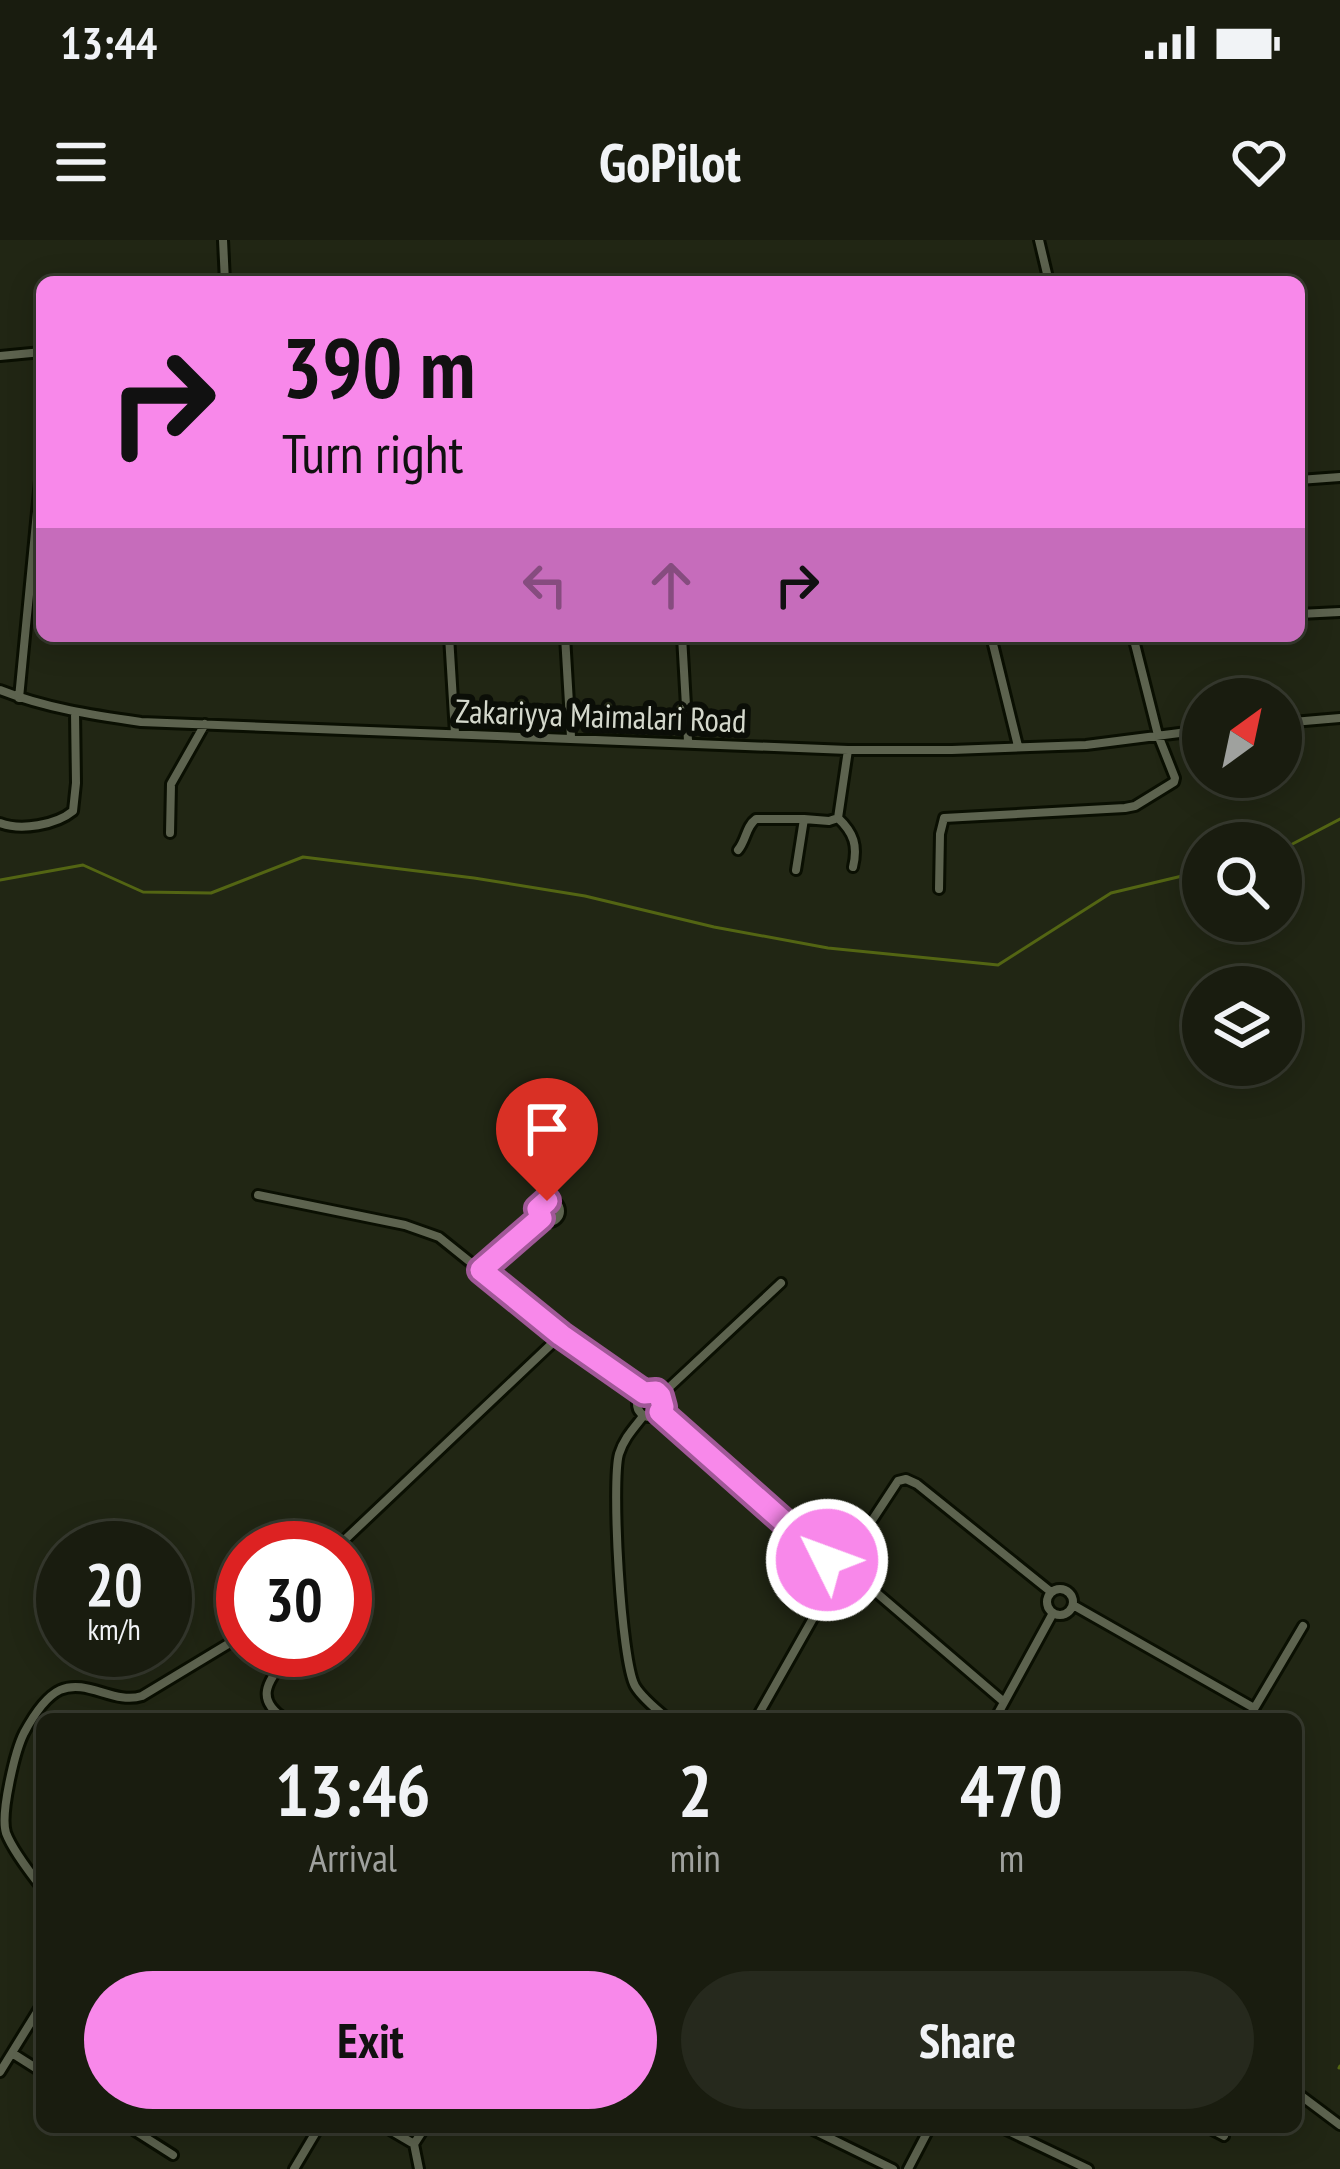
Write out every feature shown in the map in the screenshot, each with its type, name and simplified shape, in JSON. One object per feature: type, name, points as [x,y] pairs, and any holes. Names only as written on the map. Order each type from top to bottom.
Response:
[{"type":"street","points":[[223,240],[225,276]]},
{"type":"street","points":[[1039,240],[1048,276]]},
{"type":"street","points":[[0,356],[36,353]]},
{"type":"street","points":[[1305,480],[1340,477]]},
{"type":"street","points":[[19,698],[36,522]]},
{"type":"street","points":[[30,582],[36,582]]},
{"type":"street","points":[[1305,614],[1340,612]]},
{"type":"street","points":[[449,642],[455,733]]},
{"type":"street","points":[[565,642],[571,737]]},
{"type":"street","points":[[682,642],[688,741]]},
{"type":"street","points":[[992,642],[1018,746]]},
{"type":"street","points":[[939,890],[944,818],[1125,808],[1174,782],[1135,642]]},
{"type":"street","name":"Zakariyya Maimalari Road","points":[[0,690],[75,712],[141,722],[848,750],[1086,745],[1182,732]]},
{"type":"street","points":[[0,823],[24,826],[65,818],[73,811],[75,712]]},
{"type":"street","points":[[1302,721],[1340,718]]},
{"type":"street","points":[[170,833],[171,784],[205,724]]},
{"type":"street","points":[[848,750],[838,818],[853,836],[853,867]]},
{"type":"street","points":[[738,850],[755,818],[838,818]]},
{"type":"street","points":[[796,870],[804,819]]},
{"type":"street","points":[[257,1195],[425,1230],[439,1237],[561,1335],[644,1393],[656,1392],[663,1407],[656,1416],[644,1415],[638,1407],[644,1393]]},
{"type":"street","points":[[481,1270],[541,1218]]},
{"type":"street","points":[[660,1396],[781,1283]]},
{"type":"street","points":[[365,1521],[561,1335]]},
{"type":"street","points":[[660,1412],[827,1560]]},
{"type":"street","points":[[644,1415],[628,1432],[618,1456],[615,1492],[622,1604],[634,1685],[662,1713]]},
{"type":"street","points":[[850,1554],[898,1481],[906,1479],[1051,1592]]},
{"type":"street","points":[[833,1554],[850,1554],[858,1564],[857,1576],[847,1585],[833,1583],[826,1573],[827,1560],[833,1554]]},
{"type":"street","points":[[857,1576],[1004,1702]]},
{"type":"street","points":[[759,1713],[833,1583]]},
{"type":"street","points":[[1058,1588],[1066,1590],[1073,1605],[1061,1615],[1053,1613],[1047,1599],[1058,1588]]},
{"type":"street","points":[[1073,1605],[1255,1708]]},
{"type":"street","points":[[998,1713],[1053,1613]]},
{"type":"street","points":[[1252,1713],[1303,1626]]},
{"type":"street","points":[[37,1713],[60,1690],[78,1687],[123,1699],[142,1696],[216,1651]]},
{"type":"street","points":[[274,1677],[266,1698],[275,1713]]},
{"type":"street","points":[[36,1714],[22,1736],[4,1826],[36,1879]]},
{"type":"street","points":[[0,2072],[36,2014]]},
{"type":"street","points":[[12,2053],[36,2068]]},
{"type":"street","points":[[1302,2096],[1340,2125]]},
{"type":"street","points":[[138,2133],[173,2155]]},
{"type":"street","points":[[294,2169],[315,2133]]},
{"type":"street","points":[[395,2133],[414,2144]]},
{"type":"street","points":[[419,2169],[414,2144],[421,2133]]},
{"type":"street","points":[[819,2133],[893,2169]]},
{"type":"street","points":[[908,2169],[927,2133]]},
{"type":"street","points":[[1013,2133],[1088,2169]]},
{"type":"street","points":[[1218,2133],[1224,2136]]},
{"type":"waterway","points":[[1302,839],[1340,819]]},
{"type":"waterway","points":[[0,880],[83,865],[143,892],[211,893],[303,857],[585,896],[828,948],[998,965],[1111,893],[1182,876]]},
{"type":"route","points":[[547,1201],[538,1209],[541,1218],[481,1270],[561,1335],[644,1393],[656,1392],[663,1401],[660,1412],[827,1560]]}]
